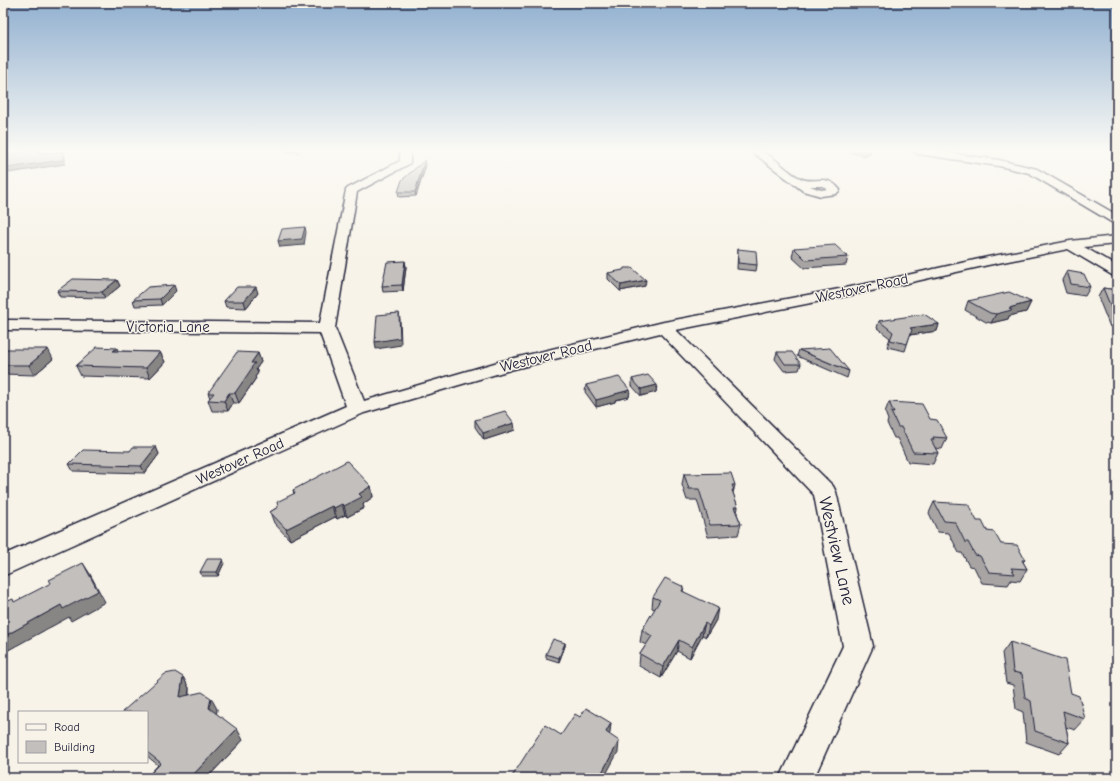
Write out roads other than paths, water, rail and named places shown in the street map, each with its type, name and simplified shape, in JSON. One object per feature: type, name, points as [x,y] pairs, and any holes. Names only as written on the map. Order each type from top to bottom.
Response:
[{"type":"street","points":[[357,187],[352,190],[327,328],[357,409]]},
{"type":"street","points":[[1061,187],[1117,220]]},
{"type":"street","name":"Westover Road","points":[[3,566],[357,409],[504,366],[664,327],[876,286],[988,261],[1070,245],[1117,240]]},
{"type":"street","points":[[1070,245],[1117,272]]},
{"type":"street","name":"Victoria Lane","points":[[8,325],[327,328]]},
{"type":"street","name":"Westview Lane","points":[[664,327],[825,492],[858,646],[798,778]]}]
